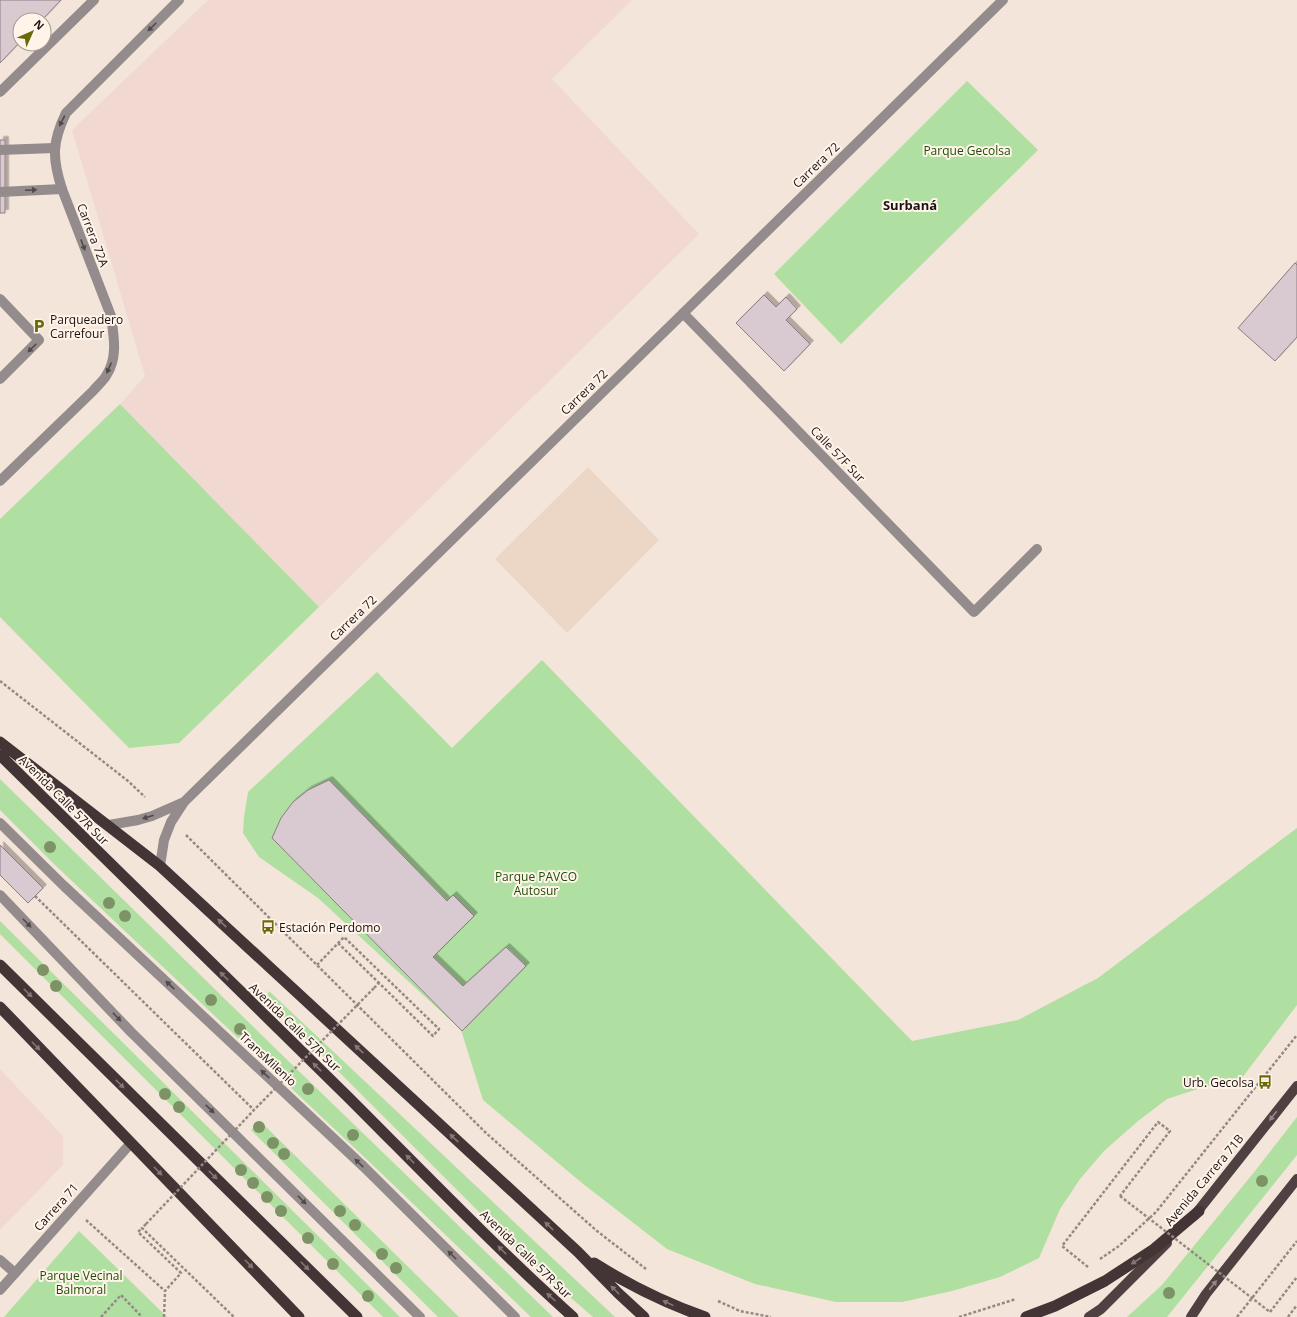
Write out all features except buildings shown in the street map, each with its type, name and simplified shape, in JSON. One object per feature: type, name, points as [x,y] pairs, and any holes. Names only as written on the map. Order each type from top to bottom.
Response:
[{"type":"highway","points":[[0,742],[160,866],[578,1252],[644,1317]]},
{"type":"highway","name":"Avenida Calle 57R Sur","points":[[0,755],[347,1096],[529,1278],[573,1317]]},
{"type":"highway","points":[[0,965],[357,1317]]},
{"type":"highway","points":[[0,1007],[299,1317]]},
{"type":"highway","points":[[1026,1317],[1055,1306],[1105,1281],[1154,1249],[1199,1211]]},
{"type":"highway","points":[[578,1252],[626,1282],[676,1307],[704,1317]]},
{"type":"main road","name":"Avenida Carrera 71B","points":[[1089,1317],[1101,1309],[1199,1211],[1297,1086]]},
{"type":"main road","points":[[1191,1317],[1206,1294],[1297,1179]]},
{"type":"street","points":[[0,92],[94,0]]},
{"type":"street","name":"Carrera 72A","points":[[0,481],[106,376],[114,358],[114,336],[111,316],[55,168],[54,148],[59,128],[66,113],[179,0]]},
{"type":"street","name":"Carrera 72","points":[[160,866],[164,840],[172,822],[184,802],[1003,0]]},
{"type":"street","points":[[0,150],[54,148]]},
{"type":"street","points":[[0,192],[62,189]]},
{"type":"street","points":[[0,299],[39,340],[0,379]]},
{"type":"street","name":"Calle 57F Sur","points":[[683,314],[974,612],[1038,549]]},
{"type":"street","name":"Carrera 72","points":[[109,825],[138,820],[184,802]]},
{"type":"street","name":"TransMilenio","points":[[0,823],[76,897],[364,1167],[512,1314]]},
{"type":"street","points":[[0,896],[131,1032],[420,1317]]},
{"type":"street","name":"Carrera 71","points":[[0,1290],[131,1143]]},
{"type":"street","points":[[0,1260],[15,1273]]},
{"type":"path","points":[[0,681],[128,781]]},
{"type":"path","points":[[208,855],[486,1133],[597,1231],[651,1272]]},
{"type":"path","points":[[35,896],[254,1110]]},
{"type":"path","points":[[318,965],[338,943],[344,937],[439,1029],[433,1036],[338,943]]},
{"type":"path","points":[[164,1317],[165,1291],[181,1273],[138,1232],[254,1110],[379,984]]},
{"type":"path","points":[[1094,1262],[1119,1246],[1156,1212],[1297,1035]]},
{"type":"path","points":[[1105,1281],[1062,1246],[1158,1122],[1170,1131],[1120,1196],[1270,1312],[1297,1277]]},
{"type":"path","points":[[72,1208],[165,1291]]},
{"type":"path","points":[[142,1228],[234,1317]]},
{"type":"path","points":[[1237,1317],[1297,1241]]},
{"type":"path","points":[[1083,1270],[1088,1266]]},
{"type":"path","points":[[101,1317],[121,1295],[142,1317]]},
{"type":"path","points":[[959,1317],[1017,1298]]},
{"type":"path","points":[[713,1299],[740,1311],[771,1317]]},
{"type":"path","points":[[1288,1317],[1297,1305]]},
{"type":"shaded area","points":[[208,0],[632,0],[552,79],[699,234],[319,607],[120,404],[145,376],[72,130]]},
{"type":"shaded area","points":[[588,467],[659,540],[567,633],[495,559]]},
{"type":"shaded area","points":[[0,1069],[63,1136],[63,1165],[0,1230]]},
{"type":"green space","name":"Parque Gecolsa","points":[[967,81],[1038,150],[841,344],[774,274]]},
{"type":"green space","points":[[120,404],[319,607],[179,743],[129,748],[0,617],[0,519]]},
{"type":"green space","name":"Parque PAVCO Autosur","points":[[542,660],[912,1041],[1018,1020],[1098,978],[1297,828],[1297,1005],[1242,1078],[1204,1087],[1167,1099],[1138,1121],[1104,1151],[1080,1179],[1060,1209],[1039,1258],[1000,1277],[952,1291],[902,1302],[836,1302],[755,1284],[667,1249],[582,1183],[483,1100],[461,1030],[318,898],[259,857],[243,833],[248,792],[377,672],[452,748]]},
{"type":"green space","points":[[0,779],[553,1317],[531,1317],[379,1171],[55,865],[0,810]]},
{"type":"green space","points":[[0,921],[400,1317],[383,1317],[0,934]]},
{"type":"green space","points":[[269,991],[615,1317],[593,1317],[525,1258],[266,999]]},
{"type":"green space","points":[[1297,1117],[1297,1155],[1167,1317],[1127,1317],[1162,1285]]},
{"type":"green space","points":[[260,1121],[459,1317],[438,1317],[251,1130]]},
{"type":"green space","name":"Parque Vecinal Balmoral","points":[[79,1231],[167,1317],[4,1317]]},
{"type":"place","name":"Parqueadero Carrefour","points":[[39,326]]},
{"type":"place","name":"Estación Perdomo","points":[[268,927]]},
{"type":"place","name":"Urb. Gecolsa","points":[[1265,1082]]},
{"type":"district","name":"Surbaná","points":[[910,205]]}]
